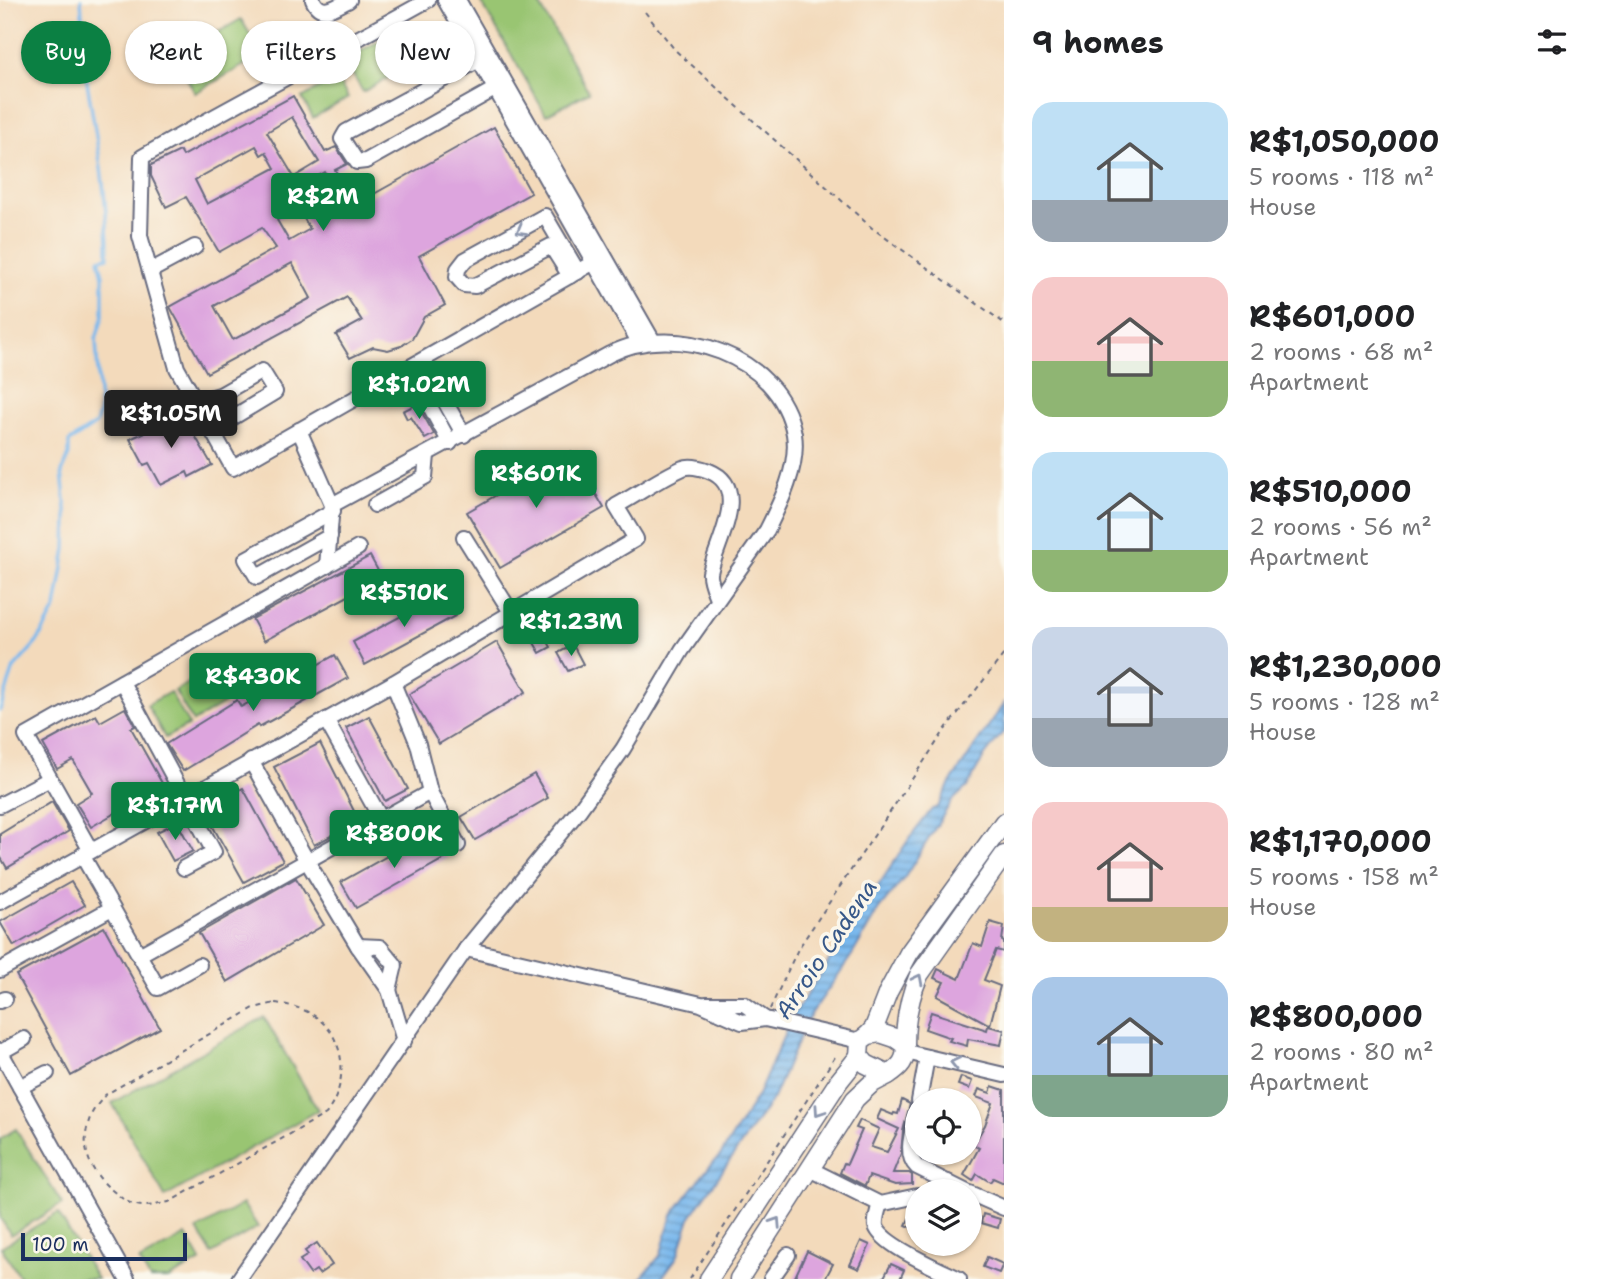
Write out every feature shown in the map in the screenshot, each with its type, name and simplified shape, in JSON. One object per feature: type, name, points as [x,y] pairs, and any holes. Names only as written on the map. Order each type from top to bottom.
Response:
[{"type":"main road","points":[[709,1279],[874,1028],[888,992],[909,953],[1004,822]]},
{"type":"main road","points":[[739,1279],[861,1092],[888,1075],[904,1060],[908,1010],[919,975],[998,874],[1004,855]]},
{"type":"main road","points":[[862,1044],[880,1033],[906,1049]]},
{"type":"main road","points":[[862,1044],[866,1064],[888,1075]]},
{"type":"street","points":[[313,0],[322,11],[331,10],[349,0]]},
{"type":"street","points":[[428,0],[300,71],[259,90],[142,157],[140,236],[177,368],[233,468],[599,260]]},
{"type":"street","points":[[445,0],[484,57],[646,342]]},
{"type":"street","points":[[458,0],[484,57]]},
{"type":"street","points":[[484,57],[346,132],[342,139],[357,162],[366,161],[501,86]]},
{"type":"street","points":[[545,216],[574,274],[551,246],[475,285],[464,285],[457,277],[458,269],[465,260],[545,216]]},
{"type":"street","points":[[150,271],[195,247]]},
{"type":"street","points":[[239,1279],[466,949],[580,809],[623,749],[682,650],[767,530],[793,462],[794,435],[787,412],[777,394],[746,363],[713,349],[646,342],[610,354],[332,508],[246,559],[257,577],[330,536]]},
{"type":"street","points":[[415,364],[464,435]]},
{"type":"street","points":[[415,364],[450,443]]},
{"type":"street","points":[[195,402],[220,395],[262,371],[275,392],[212,430]]},
{"type":"street","points":[[299,430],[332,508],[327,566]]},
{"type":"street","points":[[375,505],[425,477],[427,455]]},
{"type":"street","points":[[0,902],[393,683],[636,539],[617,506],[686,467],[701,468],[717,474],[727,484],[731,496],[729,513],[709,576],[717,598]]},
{"type":"street","points":[[464,537],[524,633]]},
{"type":"street","points":[[199,965],[158,988],[112,908],[50,779],[26,736],[358,548]]},
{"type":"street","points":[[121,682],[214,852],[184,868]]},
{"type":"street","points":[[393,683],[418,744],[430,792],[458,845]]},
{"type":"street","points":[[326,720],[381,819]]},
{"type":"street","points":[[251,761],[307,861],[388,990],[404,1041]]},
{"type":"street","points":[[0,805],[50,779]]},
{"type":"street","points":[[139,955],[430,792]]},
{"type":"street","points":[[0,970],[112,908]]},
{"type":"street","points":[[466,949],[701,1004],[744,1004],[771,1021],[862,1044]]},
{"type":"street","points":[[24,1040],[0,1051],[127,1279]]},
{"type":"street","points":[[906,1049],[927,1057],[1004,1074]]},
{"type":"street","points":[[921,1088],[927,1057]]},
{"type":"street","points":[[20,1087],[47,1073]]},
{"type":"street","points":[[915,1165],[942,1179]]},
{"type":"street","points":[[810,1169],[880,1204],[905,1199]]},
{"type":"street","points":[[982,1198],[1004,1208]]},
{"type":"street","points":[[880,1204],[876,1225],[881,1235],[896,1246],[959,1279]]},
{"type":"street","points":[[771,1279],[788,1255]]},
{"type":"path","points":[[645,12],[675,50],[872,228],[1004,323]]},
{"type":"path","points":[[771,1021],[798,949],[947,727],[1004,654]]},
{"type":"path","points":[[275,1003],[299,1007],[318,1018],[333,1038],[341,1057],[342,1081],[335,1103],[326,1114],[169,1202],[153,1206],[137,1205],[122,1199],[99,1180],[89,1164],[86,1138],[92,1113],[105,1095],[254,1008],[275,1003]]},
{"type":"path","points":[[690,1279],[835,1057]]},
{"type":"green space","points":[[480,0],[537,0],[589,92],[546,115]]},
{"type":"green space","points":[[241,19],[242,21],[241,67],[227,75],[227,27]]},
{"type":"green space","points":[[375,43],[375,84],[377,84],[363,92],[358,84],[361,84],[361,51]]},
{"type":"green space","points":[[190,84],[211,84],[195,93]]},
{"type":"green space","points":[[326,84],[340,84],[348,98],[313,118],[302,98]]},
{"type":"green space","points":[[207,672],[224,703],[193,722],[175,691]]},
{"type":"green space","points":[[170,692],[189,725],[165,738],[147,705]]},
{"type":"green space","points":[[264,1017],[318,1110],[165,1197],[112,1103]]},
{"type":"green space","points":[[16,1129],[62,1204],[11,1235],[0,1218],[0,1139]]},
{"type":"green space","points":[[243,1204],[258,1227],[212,1254],[197,1230]]},
{"type":"green space","points":[[58,1213],[97,1279],[21,1279],[1,1247]]},
{"type":"green space","points":[[186,1235],[201,1261],[168,1279],[150,1279],[139,1261]]},
{"type":"water","name":"Arroio Cadena","points":[[1004,703],[1004,731],[985,755],[967,787],[952,801],[905,877],[879,909],[852,955],[807,1020],[773,1098],[690,1218],[677,1257],[661,1279],[640,1279],[660,1256],[672,1215],[720,1156],[758,1095],[792,1017],[909,839],[932,809],[938,807],[949,785]]},
{"type":"building","points":[[293,96],[325,152],[336,147],[347,164],[335,170],[356,204],[494,127],[531,193],[419,256],[445,305],[424,317],[412,339],[401,346],[388,350],[373,347],[350,358],[336,335],[362,321],[347,297],[207,373],[170,307],[276,248],[262,228],[219,252],[186,197],[166,207],[151,176],[151,165],[180,151],[183,156]],"holes":[[[292,117],[319,162],[294,177],[267,132]],[[256,146],[261,155],[266,152],[275,168],[207,204],[195,180]],[[325,172],[341,199],[317,214],[300,186]],[[298,208],[310,229],[289,241],[277,220]],[[292,263],[311,298],[233,340],[214,306]]]},
{"type":"building","points":[[417,404],[434,434],[425,439],[411,417],[407,419],[403,411]]},
{"type":"building","points":[[183,415],[212,465],[189,477],[187,472],[161,485],[149,463],[144,465],[130,439]]},
{"type":"building","points":[[571,452],[604,508],[500,568],[467,512]]},
{"type":"building","points":[[370,556],[382,578],[264,641],[252,619]]},
{"type":"building","points":[[442,594],[455,616],[365,665],[353,642]]},
{"type":"building","points":[[544,635],[551,647],[540,653],[533,641]]},
{"type":"building","points":[[497,642],[526,692],[439,744],[409,694]]},
{"type":"building","points":[[573,645],[583,664],[568,671],[558,653]]},
{"type":"building","points":[[335,655],[348,678],[259,727],[258,725],[183,771],[166,744],[237,700],[241,707]]},
{"type":"building","points":[[125,708],[135,726],[131,728],[163,785],[91,827],[76,803],[92,793],[73,760],[57,769],[43,744],[96,715],[100,722]]},
{"type":"building","points":[[369,716],[408,789],[385,801],[346,728]]},
{"type":"building","points":[[320,743],[359,821],[314,845],[274,767]]},
{"type":"building","points":[[534,774],[548,798],[475,840],[461,817]]},
{"type":"building","points":[[243,788],[283,861],[244,882],[203,809]]},
{"type":"building","points":[[52,802],[69,831],[7,868],[0,856],[0,834]]},
{"type":"building","points":[[177,822],[193,851],[173,861],[157,832]]},
{"type":"building","points":[[432,831],[447,857],[356,908],[341,882]]},
{"type":"building","points":[[296,878],[324,925],[227,982],[199,933]]},
{"type":"building","points":[[71,882],[85,905],[14,946],[0,922]]},
{"type":"building","points":[[990,922],[1004,926],[1004,952],[996,950],[984,980],[1000,986],[990,1025],[937,996],[944,982],[934,978],[938,969],[959,979],[973,943],[982,947]]},
{"type":"building","points":[[104,927],[160,1028],[71,1076],[16,975]]},
{"type":"building","points":[[931,1012],[987,1030],[988,1026],[1004,1030],[1001,1045],[968,1039],[967,1046],[949,1041],[951,1038],[925,1029]]},
{"type":"building","points":[[961,1077],[972,1081],[969,1088],[958,1085]]},
{"type":"building","points":[[992,1086],[1004,1090],[1004,1183],[993,1178],[990,1182],[977,1174],[974,1179],[964,1175],[970,1165],[982,1165],[982,1130],[993,1103],[982,1099],[982,1090],[990,1093]]},
{"type":"building","points":[[902,1100],[905,1102],[905,1123],[901,1153],[893,1173],[909,1173],[912,1179],[905,1179],[905,1184],[895,1185],[869,1176],[865,1186],[840,1173],[844,1163],[847,1164],[862,1130],[856,1128],[860,1120],[879,1129],[871,1147],[887,1152],[899,1129],[877,1119],[881,1110],[893,1115],[898,1114]]},
{"type":"building","points":[[983,1214],[1000,1219],[998,1228],[982,1223]]},
{"type":"building","points":[[861,1241],[870,1245],[859,1269],[850,1265]]},
{"type":"building","points":[[317,1243],[332,1265],[319,1274],[316,1270],[310,1274],[300,1260],[308,1255],[305,1251]]},
{"type":"building","points":[[807,1251],[833,1264],[825,1279],[794,1279]]},
{"type":"building","points":[[987,1257],[1003,1264],[999,1273],[983,1267]]},
{"type":"building","points":[[891,1264],[904,1270],[900,1279],[883,1279]]},
{"type":"waterway","points":[[0,710],[14,668],[37,642],[56,608],[66,549],[67,519],[62,472],[69,455],[69,442],[96,424],[100,411],[96,339],[103,316],[103,276],[99,259],[108,257],[106,210],[85,70],[81,0]]}]
